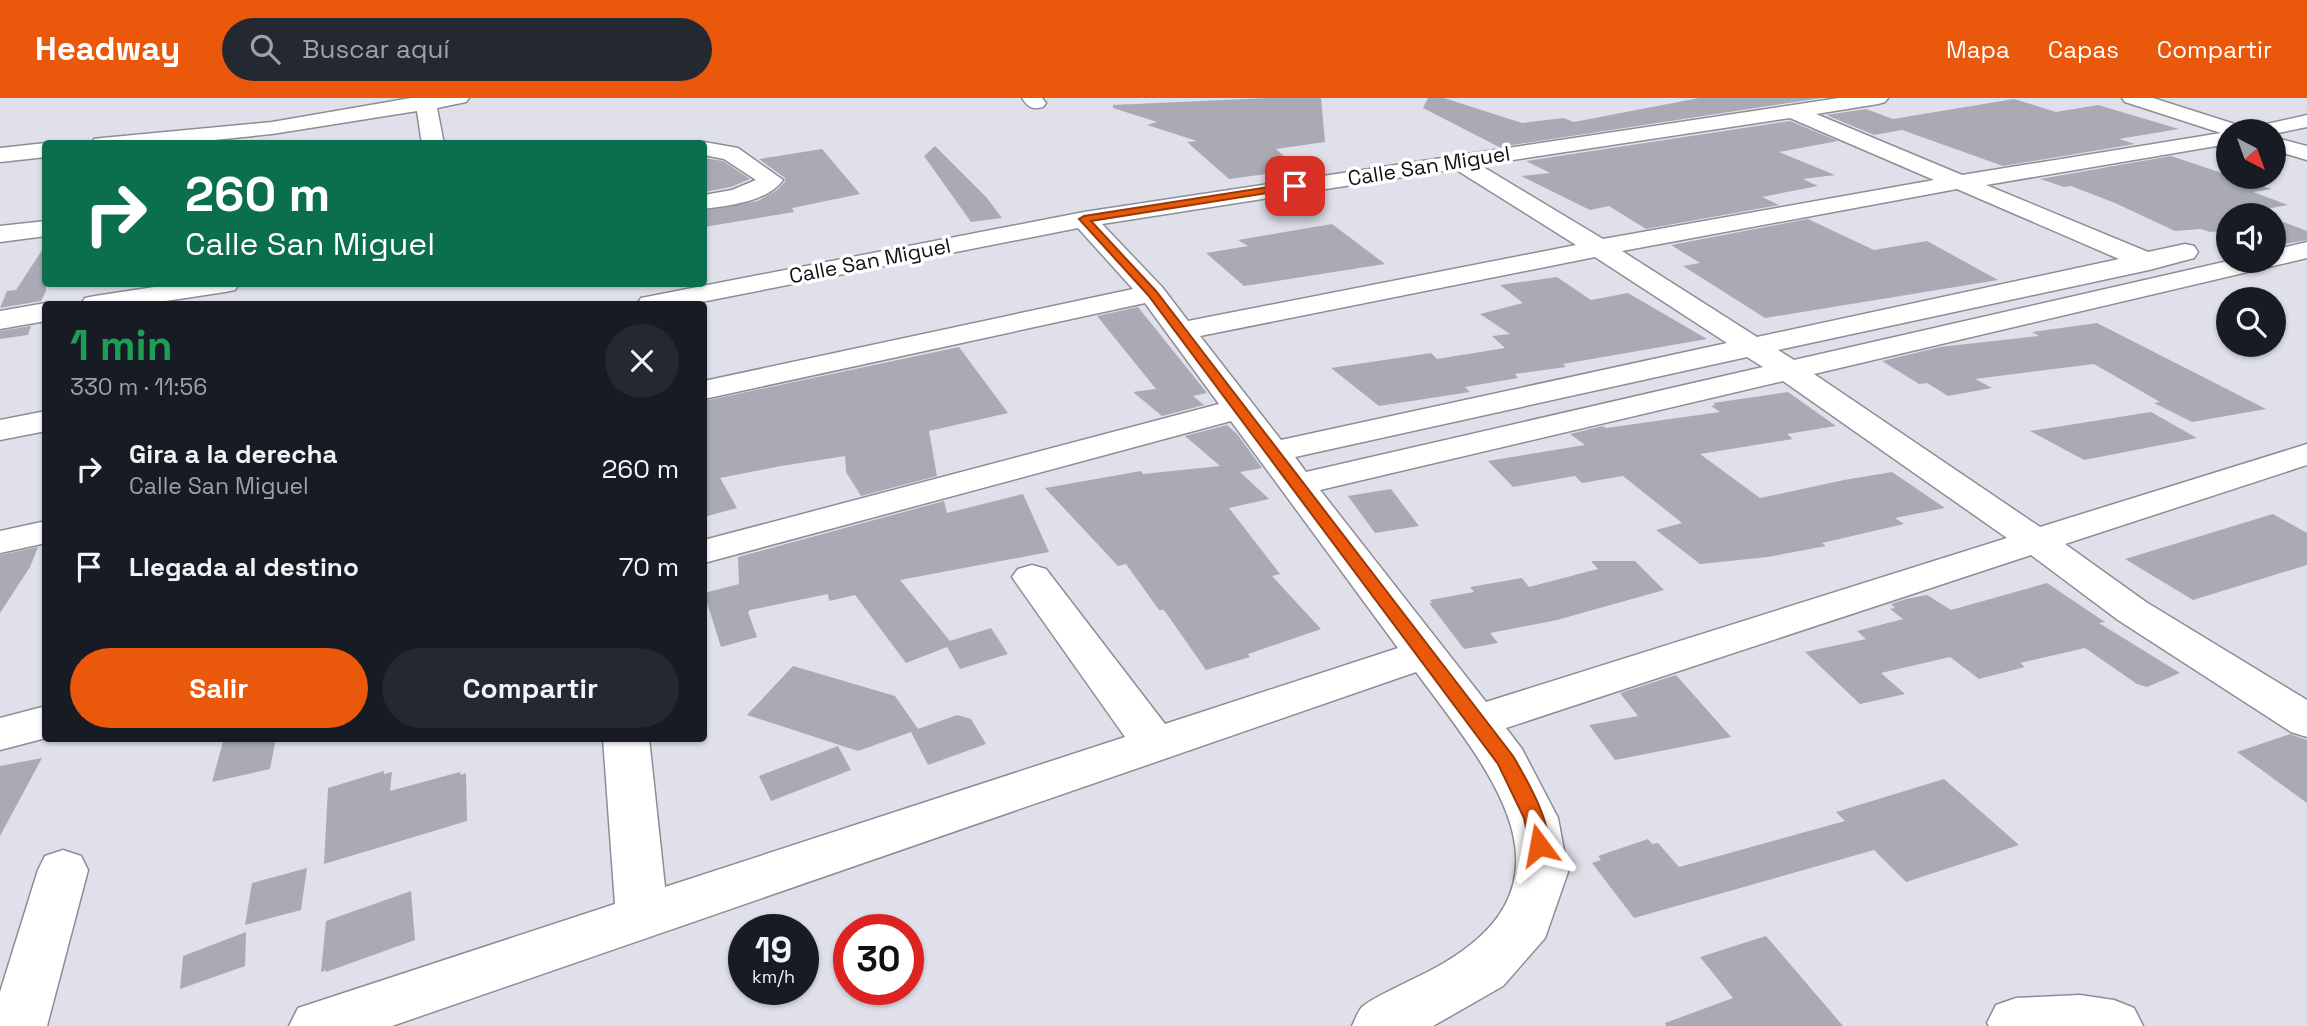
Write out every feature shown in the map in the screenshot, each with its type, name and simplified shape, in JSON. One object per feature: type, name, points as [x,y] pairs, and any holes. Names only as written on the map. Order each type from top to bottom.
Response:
[{"type":"street","points":[[144,140],[272,128],[424,101],[459,98]]},
{"type":"street","points":[[1757,98],[2188,278]]},
{"type":"street","name":"Calle San Miguel","points":[[666,301],[1084,219],[1878,98]]},
{"type":"street","points":[[2133,98],[2216,124]]},
{"type":"street","points":[[424,101],[432,140]]},
{"type":"street","points":[[2286,125],[2307,121]]},
{"type":"street","points":[[1180,331],[1599,248],[1959,182],[2216,140]]},
{"type":"street","points":[[2286,146],[2307,153]]},
{"type":"street","points":[[707,149],[730,153],[771,180],[762,187],[736,196],[707,201]]},
{"type":"street","points":[[0,155],[42,150]]},
{"type":"street","points":[[1457,161],[1599,248],[1788,370],[2036,541],[2132,611],[2296,703]]},
{"type":"street","points":[[1084,219],[1152,293],[1241,408],[1283,469],[1506,761],[1534,818],[1543,872],[1526,922],[1484,970],[1381,1026]]},
{"type":"street","points":[[0,234],[42,229]]},
{"type":"street","points":[[1283,469],[1753,347],[2216,245]]},
{"type":"street","points":[[2286,255],[2307,250]]},
{"type":"street","points":[[1283,469],[1788,370],[2216,272]]},
{"type":"street","points":[[150,300],[211,287]]},
{"type":"street","points":[[707,389],[1152,293]]},
{"type":"street","points":[[0,320],[42,313]]},
{"type":"street","points":[[707,551],[1241,408]]},
{"type":"street","points":[[0,430],[42,422]]},
{"type":"street","points":[[1476,721],[2307,454]]},
{"type":"street","points":[[0,542],[42,533]]},
{"type":"street","points":[[1032,577],[1155,744]]},
{"type":"street","points":[[318,1026],[1424,654]]},
{"type":"street","points":[[0,734],[42,723]]},
{"type":"street","points":[[626,742],[642,917]]},
{"type":"street","points":[[18,1026],[63,870]]},
{"type":"street","points":[[2016,1023],[2080,1020],[2114,1026]]},
{"type":"building","points":[[1321,98],[1325,142],[1276,149],[1303,173],[1295,170],[1229,179],[1187,142],[1197,141],[1147,125],[1157,122],[1113,108],[1113,105]]},
{"type":"building","points":[[1428,98],[1444,98],[1522,123],[1563,118],[1574,122],[1699,98],[1821,98],[1499,147],[1423,108]]},
{"type":"building","points":[[2014,99],[2056,112],[2098,105],[2179,129],[2119,139],[2135,144],[2003,166],[1902,130],[1874,135],[1826,115],[1866,109],[1893,119]]},
{"type":"building","points":[[1790,121],[1838,141],[1779,152],[1835,175],[1803,179],[1818,186],[1762,197],[1779,205],[1646,229],[1609,206],[1590,210],[1521,176],[1550,173],[1526,161]]},
{"type":"building","points":[[935,146],[987,198],[1002,218],[971,222],[924,156]]},
{"type":"building","points":[[822,149],[860,194],[792,208],[794,212],[707,226],[707,210],[758,201],[785,182],[785,178],[759,159]]},
{"type":"building","points":[[2171,156],[2216,171],[2216,189],[2272,189],[2253,192],[2283,203],[2216,203],[2216,231],[2201,229],[2175,231],[2071,186],[2064,187],[2040,179]]},
{"type":"building","points":[[707,158],[723,161],[750,179],[731,187],[707,191]]},
{"type":"building","points":[[1808,219],[1874,250],[1927,241],[1998,280],[1765,318],[1683,266],[1700,263],[1671,245]]},
{"type":"building","points":[[2286,223],[2307,231],[2307,240],[2286,244]]},
{"type":"building","points":[[1332,224],[1385,264],[1244,286],[1206,253],[1248,246],[1238,240]]},
{"type":"building","points":[[42,250],[42,287],[46,287],[46,291],[41,301],[0,308],[7,291],[16,290]]},
{"type":"building","points":[[1557,277],[1591,300],[1628,293],[1707,339],[1563,364],[1566,367],[1515,374],[1518,378],[1465,387],[1470,392],[1379,406],[1331,368],[1431,353],[1437,359],[1505,348],[1492,336],[1510,334],[1480,314],[1523,303],[1500,285]]},
{"type":"building","points":[[1138,307],[1207,393],[1193,396],[1204,405],[1162,416],[1133,392],[1156,389],[1097,316]]},
{"type":"building","points":[[2097,323],[2266,409],[2192,422],[2154,403],[2160,402],[2094,364],[1975,379],[1992,388],[1948,396],[1927,383],[1919,384],[1882,361],[1940,347],[2039,336],[2032,332]]},
{"type":"building","points":[[31,326],[28,335],[0,339],[0,331]]},
{"type":"building","points":[[959,347],[1008,413],[929,431],[937,476],[861,496],[846,472],[845,456],[781,466],[720,478],[737,508],[707,516],[707,400]]},
{"type":"building","points":[[1788,392],[1836,426],[1787,434],[1793,439],[1700,454],[1760,498],[1892,472],[1945,508],[1895,518],[1904,524],[1822,543],[1826,546],[1768,557],[1700,564],[1656,530],[1682,523],[1623,476],[1582,483],[1575,476],[1513,487],[1488,461],[1585,445],[1570,434],[1603,426],[1606,428],[1720,412],[1711,406],[1715,405],[1713,403]]},
{"type":"building","points":[[2151,412],[2197,438],[2084,460],[2030,431]]},
{"type":"building","points":[[1227,425],[1262,468],[1240,472],[1269,499],[1229,508],[1280,574],[1272,576],[1321,629],[1248,654],[1250,657],[1206,670],[1164,610],[1159,610],[1126,564],[1118,566],[1045,488],[1141,471],[1143,474],[1220,466],[1185,436]]},
{"type":"building","points":[[1391,489],[1419,526],[1375,533],[1348,496]]},
{"type":"building","points":[[1023,494],[1049,552],[900,580],[950,641],[991,628],[1008,654],[960,669],[947,647],[906,663],[855,595],[829,601],[828,594],[750,610],[748,612],[757,637],[721,647],[707,603],[707,592],[739,584],[738,557],[944,501],[947,513]]},
{"type":"building","points":[[2273,514],[2307,533],[2307,565],[2193,600],[2125,559]]},
{"type":"building","points":[[38,547],[30,567],[0,613],[0,555]]},
{"type":"building","points":[[1591,561],[1635,561],[1664,590],[1557,620],[1490,633],[1498,643],[1464,649],[1429,603],[1432,603],[1430,600],[1474,592],[1470,587],[1522,578],[1529,587],[1598,569]]},
{"type":"building","points":[[2047,583],[2105,622],[2099,623],[2180,673],[2147,687],[2137,684],[2085,648],[2020,663],[2025,667],[1979,679],[1950,657],[1881,673],[1905,694],[1860,704],[1805,652],[1866,639],[1857,631],[1903,619],[1890,609],[1895,608],[1891,604],[1906,599],[1927,595],[1951,610]]},
{"type":"building","points":[[793,666],[895,696],[918,729],[957,715],[971,719],[986,744],[928,765],[911,732],[858,751],[747,715]]},
{"type":"building","points":[[1676,675],[1731,737],[1615,760],[1589,725],[1638,716],[1620,693]]},
{"type":"building","points":[[2290,734],[2307,740],[2307,803],[2237,752]]},
{"type":"building","points":[[223,742],[275,742],[270,769],[212,782]]},
{"type":"building","points":[[838,746],[851,770],[771,801],[759,776]]},
{"type":"building","points":[[42,758],[0,836],[0,766]]},
{"type":"building","points":[[384,771],[384,774],[392,772],[390,791],[460,772],[461,775],[466,773],[467,821],[324,864],[328,788]]},
{"type":"building","points":[[1944,779],[2019,845],[1906,882],[1874,850],[1634,918],[1592,863],[1601,860],[1598,856],[1648,839],[1652,844],[1658,843],[1679,867],[1845,821],[1836,812]]},
{"type":"building","points":[[307,868],[301,910],[245,925],[252,883]]},
{"type":"building","points":[[411,891],[415,940],[321,972],[326,921]]},
{"type":"building","points":[[246,932],[245,966],[180,989],[183,956]]},
{"type":"building","points":[[1766,936],[1843,1026],[1666,1026],[1665,1023],[1733,998],[1700,957]]},
{"type":"route","points":[[1295,186],[1084,219],[1152,293],[1506,761],[1534,818],[1539,845]]}]
